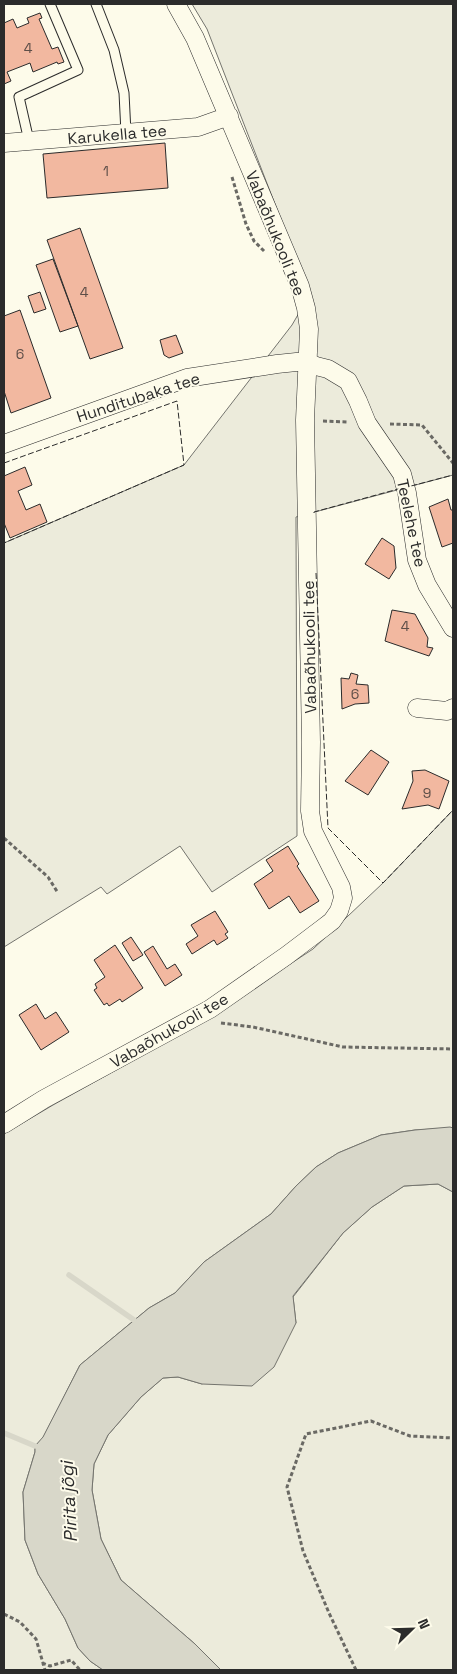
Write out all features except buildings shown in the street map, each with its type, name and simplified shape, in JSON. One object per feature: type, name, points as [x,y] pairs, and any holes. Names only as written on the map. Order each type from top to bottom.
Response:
[{"type":"street","name":"Vabaõhukooli tee","points":[[4,1124],[192,1019],[286,956],[332,921],[339,911],[343,898],[341,887],[313,831],[310,811],[311,732],[305,420],[306,361],[309,345],[306,308],[300,286],[229,116],[194,38],[176,4]]},
{"type":"street","name":"Karukella tee","points":[[4,143],[198,127],[229,116]]},
{"type":"street","name":"Hunditubaka tee","points":[[4,444],[187,378],[306,361]]},
{"type":"street","name":"Teelehe tee","points":[[306,361],[333,372],[348,382],[367,423],[402,474],[407,493],[417,560],[427,585],[453,628]]},
{"type":"street","points":[[417,708],[447,711],[453,708]]},
{"type":"lane","points":[[29,141],[19,97],[78,70],[50,4]]},
{"type":"lane","points":[[96,4],[114,50],[124,93],[126,133]]},
{"type":"path","points":[[4,838],[48,876],[58,893]]},
{"type":"path","points":[[192,1019],[253,1027],[343,1047],[453,1049]]},
{"type":"path","points":[[356,1670],[303,1551],[287,1488],[306,1434],[372,1422],[410,1436],[453,1438]]},
{"type":"path","points":[[4,1614],[20,1622],[36,1638],[45,1670]]},
{"type":"path","points":[[42,1663],[50,1666],[71,1660],[80,1670]]},
{"type":"shaded area","points":[[192,4],[453,4],[453,475],[296,517],[297,836],[212,892],[180,846],[107,894],[101,887],[4,947],[4,543],[184,465],[292,325],[310,294],[207,29]]},
{"type":"shaded area","points":[[453,810],[453,1128],[415,1130],[381,1135],[338,1153],[316,1167],[271,1214],[204,1262],[175,1293],[149,1308],[80,1365],[43,1438],[35,1446],[35,1452],[23,1492],[25,1540],[38,1574],[65,1619],[78,1648],[90,1661],[103,1670],[4,1670],[4,1134],[197,1025],[313,949],[383,883]]},
{"type":"shaded area","points":[[438,1184],[453,1192],[453,1670],[221,1670],[195,1644],[121,1580],[101,1539],[92,1490],[94,1464],[108,1435],[141,1397],[163,1378],[178,1377],[202,1384],[296,1323],[293,1297],[343,1233],[372,1207],[404,1186]]},
{"type":"water","name":"Pirita jõgi","points":[[453,1128],[453,1192],[438,1184],[404,1186],[372,1207],[343,1233],[293,1296],[296,1323],[274,1367],[252,1386],[202,1384],[178,1377],[163,1378],[141,1397],[108,1435],[94,1464],[92,1490],[101,1539],[121,1580],[195,1644],[221,1670],[103,1670],[90,1661],[78,1648],[65,1619],[38,1574],[25,1540],[23,1492],[35,1452],[35,1446],[43,1437],[80,1365],[149,1308],[175,1293],[204,1262],[271,1214],[316,1167],[338,1153],[381,1135]]},
{"type":"waterway","points":[[69,1275],[134,1320]]},
{"type":"waterway","points":[[4,1433],[35,1446]]},
{"type":"fence","points":[[4,463],[177,401],[184,465],[4,543]]},
{"type":"fence","points":[[411,486],[453,475]]},
{"type":"fence","points":[[314,513],[402,488]]},
{"type":"fence","points":[[316,573],[328,828],[383,883],[453,810]]}]
